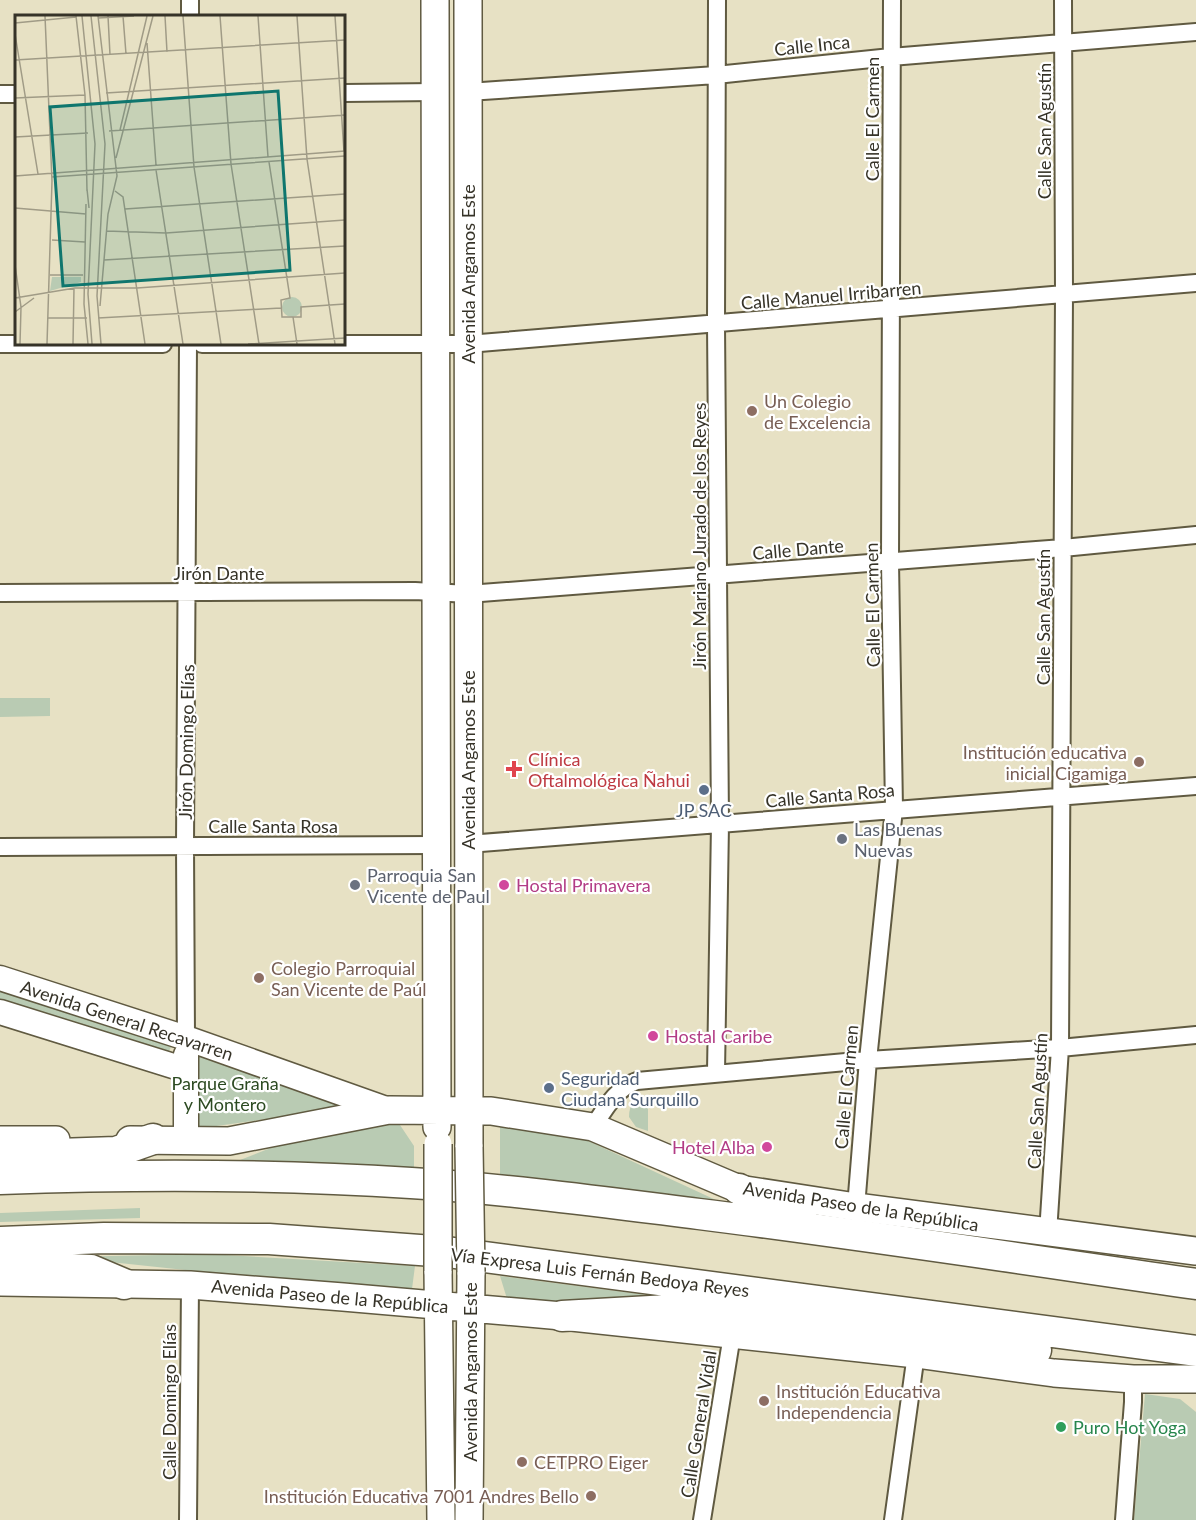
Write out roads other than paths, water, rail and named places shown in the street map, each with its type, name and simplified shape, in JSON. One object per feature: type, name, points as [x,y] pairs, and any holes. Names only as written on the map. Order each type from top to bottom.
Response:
[{"type":"highway","points":[[0,1156],[116,1152],[153,1140]]},
{"type":"highway","points":[[0,1179],[102,1176],[271,1176],[424,1184],[555,1196],[793,1226],[1196,1284]]},
{"type":"highway","points":[[739,1189],[771,1206],[1196,1270]]},
{"type":"highway","name":"Vía Expresa Luis Fernán Bedoya Reyes","points":[[0,1242],[104,1238],[269,1239],[447,1252],[1196,1351]]},
{"type":"highway","points":[[0,1266],[92,1270],[124,1284]]},
{"type":"highway","points":[[562,1316],[704,1308],[1064,1353],[1157,1346]]},
{"type":"main road","name":"Avenida Angamos Este","points":[[435,0],[438,593],[437,1110],[441,1520]]},
{"type":"main road","name":"Avenida Angamos Este","points":[[468,0],[468,1110],[471,1272],[469,1520]]},
{"type":"main road","points":[[468,1076],[492,1092],[530,1102],[565,1121]]},
{"type":"main road","name":"Avenida Paseo de la República","points":[[0,1140],[229,1141],[389,1110],[491,1111],[592,1127],[739,1189],[856,1207],[1196,1251]]},
{"type":"main road","name":"Avenida Paseo de la República","points":[[0,1282],[190,1285],[562,1316],[916,1354],[1054,1373],[1138,1379],[1196,1379]]},
{"type":"main road","points":[[1138,1379],[1178,1389],[1196,1399]]},
{"type":"street","name":"Jirón Mariano Jurado de los Reyes","points":[[716,1072],[720,824],[717,0]]},
{"type":"street","name":"Calle El Carmen","points":[[856,1207],[868,1060],[894,809],[890,562],[892,0]]},
{"type":"street","name":"Calle San Agustín","points":[[1048,1233],[1060,1048],[1064,294],[1063,0]]},
{"type":"street","name":"Calle Inca","points":[[468,92],[716,75],[891,57],[1196,32]]},
{"type":"street","points":[[345,93],[436,92]]},
{"type":"street","name":"Calle Manuel Irribarren","points":[[345,345],[468,344],[1196,283]]},
{"type":"street","name":"Jirón Domingo Elías","points":[[186,1140],[188,345]]},
{"type":"street","name":"Calle Dante","points":[[438,593],[468,594],[890,562],[1196,535]]},
{"type":"street","name":"Jirón Dante","points":[[0,593],[415,591],[438,593]]},
{"type":"street","name":"Calle Santa Rosa","points":[[468,844],[1196,786]]},
{"type":"street","name":"Calle Santa Rosa","points":[[0,847],[437,846]]},
{"type":"street","name":"Avenida General Recavarren","points":[[0,978],[186,1038],[389,1110]]},
{"type":"street","name":"Avenida General Recavarren","points":[[0,1012],[186,1070]]},
{"type":"street","points":[[592,1127],[625,1085],[636,1081],[716,1072],[1060,1048],[1196,1035]]},
{"type":"street","name":"Calle Domingo Elías","points":[[188,1520],[190,1285]]},
{"type":"street","name":"Calle General Vidal","points":[[702,1520],[732,1335]]},
{"type":"street","points":[[893,1520],[916,1354]]},
{"type":"street","points":[[1124,1520],[1133,1402],[1138,1379]]},
{"type":"place","name":"Un Colegio de Excelencia","points":[[752,411]]},
{"type":"place","name":"Institución educativa inicial Cigamiga","points":[[1139,762]]},
{"type":"place","name":"Clínica Oftalmológica Ñahui","points":[[514,769]]},
{"type":"place","name":"JP SAC","points":[[704,790]]},
{"type":"place","name":"Las Buenas Nuevas","points":[[842,839]]},
{"type":"place","name":"Parroquia San Vicente de Paul","points":[[355,885]]},
{"type":"place","name":"Hostal Primavera","points":[[504,885]]},
{"type":"place","name":"Colegio Parroquial San Vicente de Paúl","points":[[259,978]]},
{"type":"place","name":"Hostal Caribe","points":[[653,1036]]},
{"type":"place","name":"Seguridad Ciudana Surquillo","points":[[549,1088]]},
{"type":"place","name":"Hotel Alba","points":[[767,1147]]},
{"type":"place","name":"Institución Educativa Independencia","points":[[764,1401]]},
{"type":"place","name":"Puro Hot Yoga","points":[[1061,1427]]},
{"type":"place","name":"CETPRO Eiger","points":[[522,1462]]},
{"type":"place","name":"Institución Educativa 7001 Andres Bello","points":[[591,1496]]},
{"type":"park label","name":"Parque Graña y Montero","points":[[225,1093]]}]
